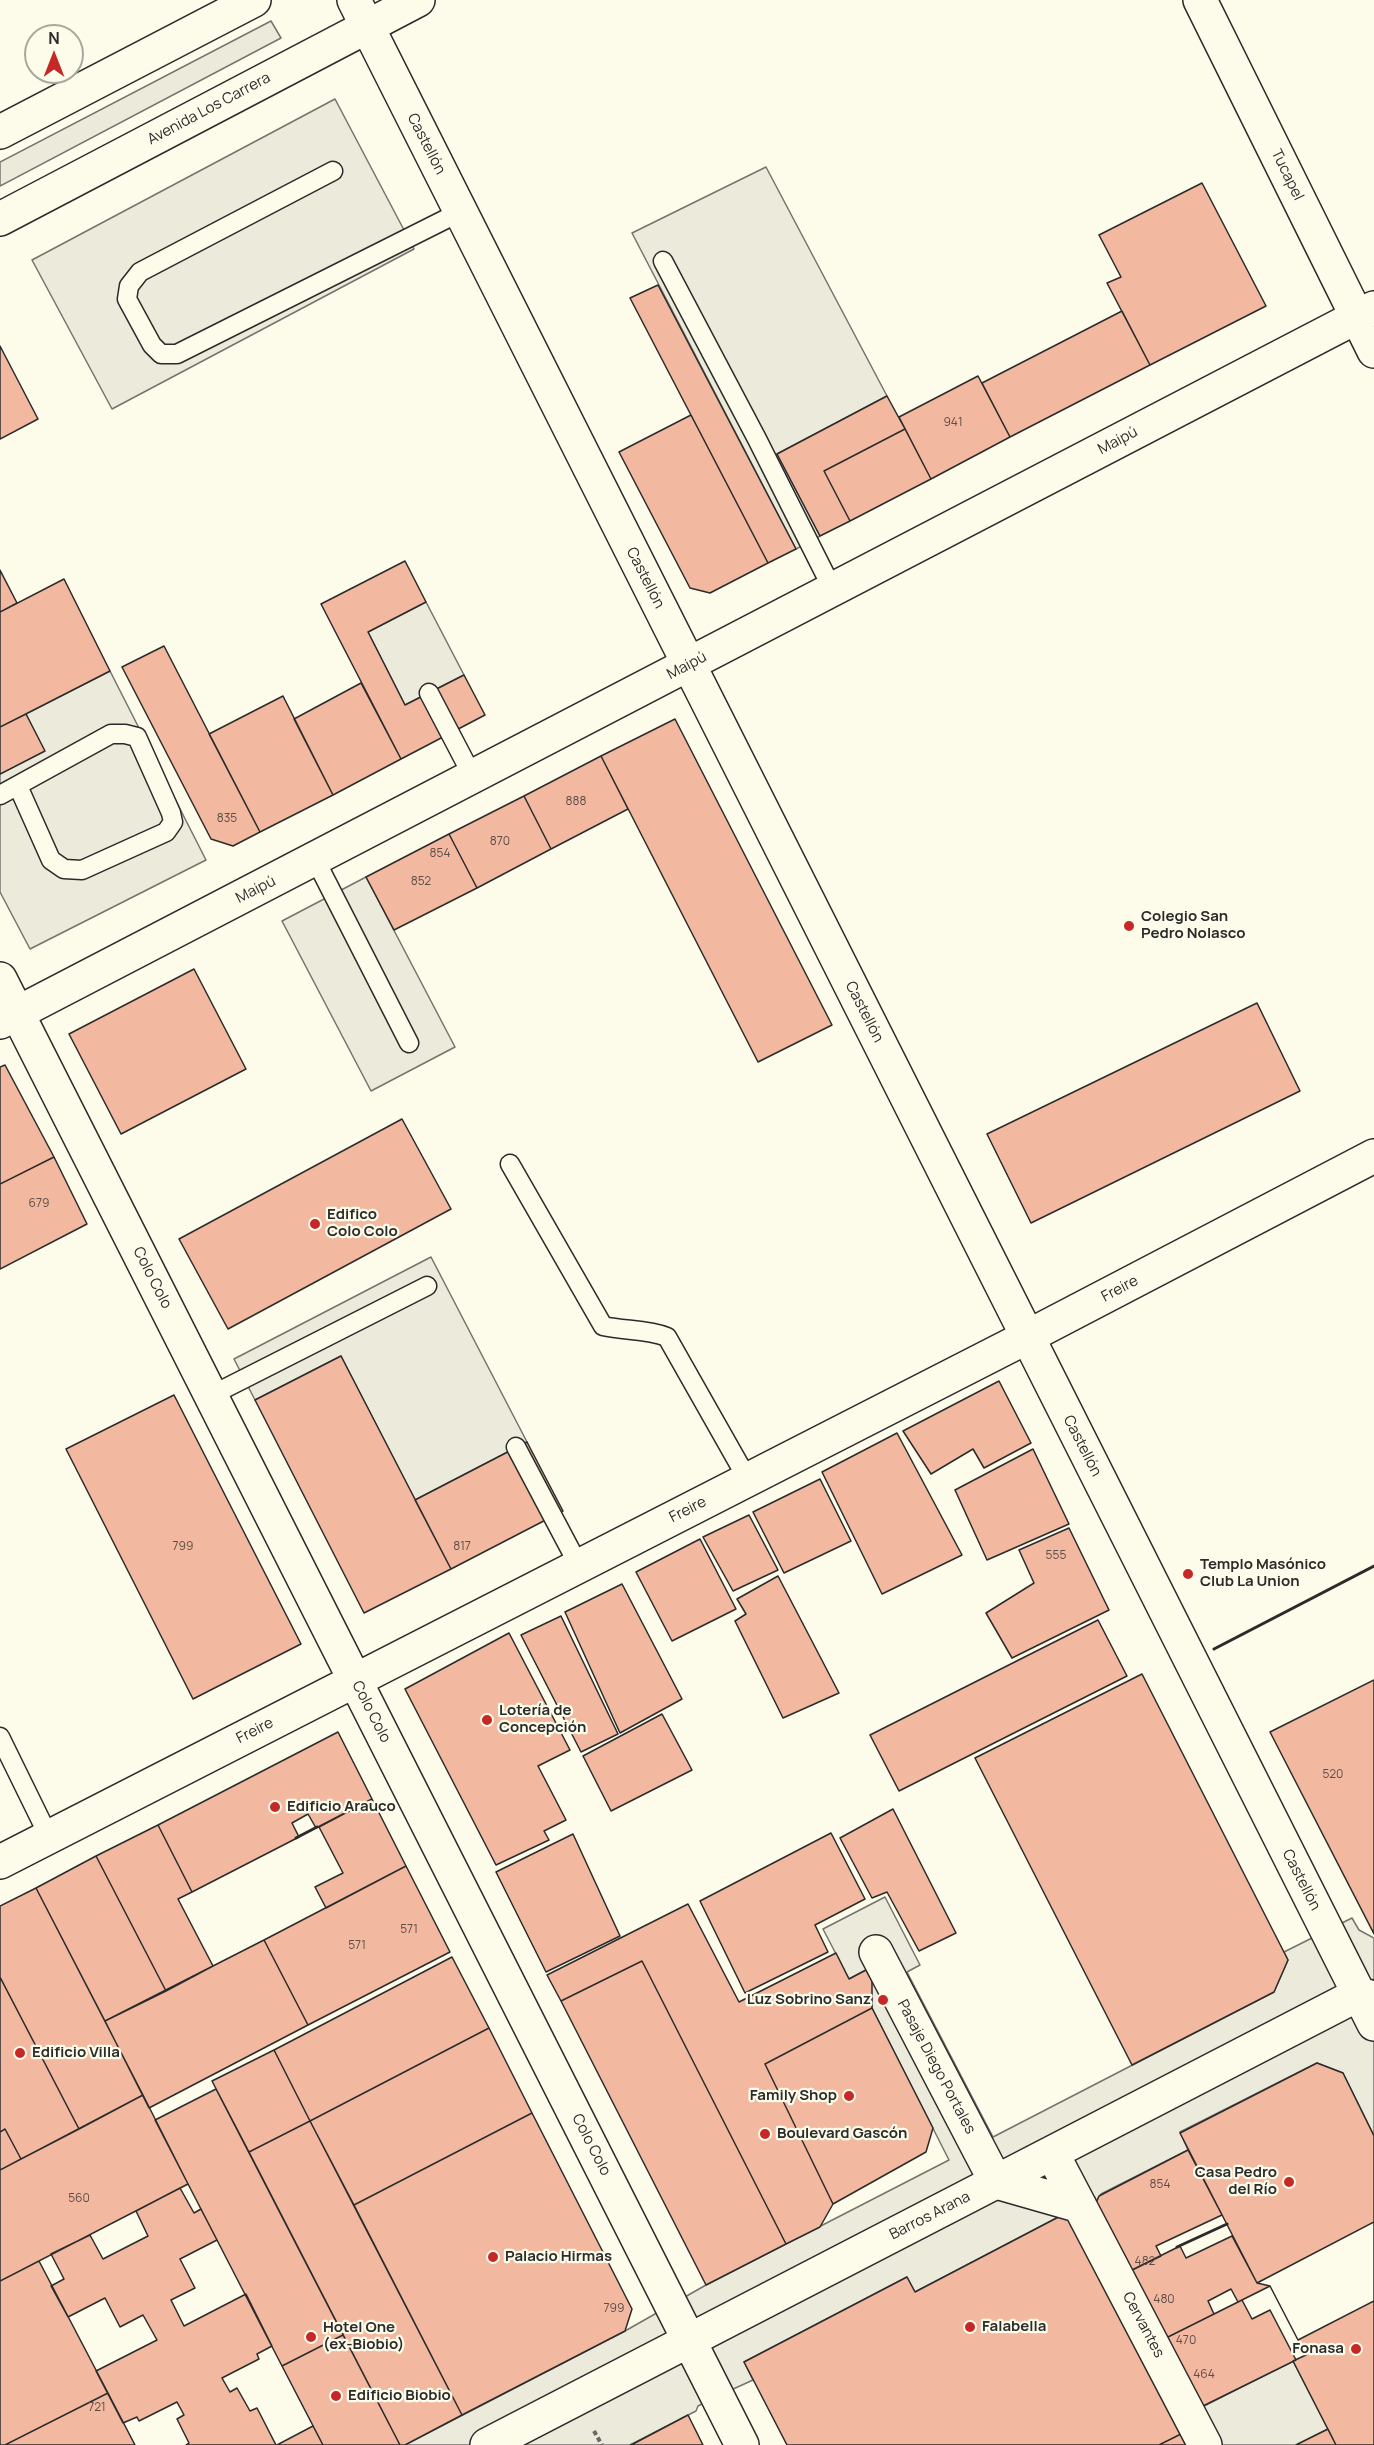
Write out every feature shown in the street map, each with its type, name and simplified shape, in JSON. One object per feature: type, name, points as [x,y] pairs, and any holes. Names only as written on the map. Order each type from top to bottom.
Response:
[{"type":"street","points":[[0,132],[254,0]]},
{"type":"street","name":"Avenida Los Carrera","points":[[0,219],[360,13],[418,0]]},
{"type":"street","name":"Tucapel","points":[[1200,0],[1365,312],[1374,351]]},
{"type":"street","name":"Castellón","points":[[360,13],[1028,1337],[1366,1996],[1374,2024]]},
{"type":"street","name":"Maipú","points":[[9,1018],[1365,312]]},
{"type":"street","name":"Colo Colo","points":[[0,978],[9,1018],[212,1395],[742,2445]]},
{"type":"street","name":"Freire","points":[[0,1862],[1028,1337],[1374,1156]]},
{"type":"street","name":"Pasaje Diego Portales","points":[[876,1952],[996,2182]]},
{"type":"street","name":"Barros Arana","points":[[487,2445],[1052,2153],[1366,1996]]},
{"type":"street","name":"Cervantes","points":[[1052,2153],[1205,2445]]},
{"type":"street","points":[[996,2182],[1080,2206]]},
{"type":"lane","points":[[333,171],[140,272],[129,286],[127,299],[152,345],[161,354],[177,354],[460,212]]},
{"type":"lane","points":[[663,261],[833,590]]},
{"type":"lane","points":[[429,693],[473,777]]},
{"type":"lane","points":[[0,795],[111,734],[126,734],[137,737],[171,813],[172,822],[166,832],[82,870],[64,868],[51,860],[18,786]]},
{"type":"lane","points":[[315,859],[409,1044]]},
{"type":"lane","points":[[510,1164],[603,1326],[624,1331],[653,1332],[667,1337],[748,1479]]},
{"type":"lane","points":[[212,1395],[427,1286]]},
{"type":"lane","points":[[516,1447],[579,1566]]},
{"type":"lane","points":[[0,1737],[49,1837]]},
{"type":"shaded area","points":[[271,21],[281,38],[0,186],[0,162]]},
{"type":"shaded area","points":[[335,99],[414,249],[112,409],[32,260]]},
{"type":"shaded area","points":[[766,167],[887,396],[777,454],[820,536],[796,549],[632,233]]},
{"type":"shaded area","points":[[426,602],[464,675],[405,705],[368,632]]},
{"type":"shaded area","points":[[110,671],[206,860],[30,949],[0,892],[0,774],[44,751],[26,714]]},
{"type":"shaded area","points":[[366,877],[455,1047],[371,1091],[282,921]]},
{"type":"shaded area","points":[[431,1257],[527,1442],[415,1500],[341,1356],[255,1400],[234,1359]]},
{"type":"shaded area","points":[[885,1897],[920,1965],[907,1972],[993,2137],[1274,1992],[1288,1960],[1284,1952],[1352,1918],[1359,1930],[1374,1938],[1374,2136],[1343,2073],[1317,2063],[1180,2132],[1188,2150],[1101,2194],[1096,2203],[1198,2409],[1293,2361],[1328,2429],[1296,2445],[1192,2445],[1070,2211],[915,2292],[907,2277],[744,2362],[753,2380],[698,2406],[696,2411],[630,2445],[405,2445],[625,2331],[706,2285],[949,2160],[872,2008],[871,1981],[866,1970],[849,1979],[823,1929]]},
{"type":"building","points":[[1202,183],[1266,306],[1150,365],[1107,283],[1121,277],[1099,235]]},
{"type":"building","points":[[658,285],[796,549],[768,563],[630,298]]},
{"type":"building","points":[[1122,311],[1150,365],[1010,437],[982,383]]},
{"type":"building","points":[[0,346],[38,419],[0,439]]},
{"type":"building","points":[[978,376],[1010,437],[931,479],[899,417]]},
{"type":"building","points":[[887,396],[905,429],[824,471],[850,521],[820,536],[777,454]]},
{"type":"building","points":[[691,415],[768,563],[710,593],[690,588],[619,452]]},
{"type":"building","points":[[905,429],[931,479],[850,521],[824,471]]},
{"type":"building","points":[[405,561],[426,602],[368,632],[405,705],[464,675],[485,715],[401,759],[321,604]]},
{"type":"building","points":[[0,570],[17,603],[0,612]]},
{"type":"building","points":[[64,579],[110,671],[0,727],[0,612]]},
{"type":"building","points":[[164,646],[260,832],[233,846],[211,839],[122,667]]},
{"type":"building","points":[[361,683],[401,759],[333,795],[294,719]]},
{"type":"building","points":[[283,696],[333,795],[260,832],[209,734]]},
{"type":"building","points":[[26,714],[45,751],[0,774],[0,727]]},
{"type":"building","points":[[675,719],[832,1025],[758,1062],[601,756]]},
{"type":"building","points":[[601,756],[628,809],[551,849],[524,796]]},
{"type":"building","points":[[524,796],[551,849],[477,888],[449,834]]},
{"type":"building","points":[[449,834],[477,888],[394,930],[366,877]]},
{"type":"building","points":[[194,969],[246,1069],[121,1134],[69,1034]]},
{"type":"building","points":[[1257,1003],[1300,1091],[1031,1223],[987,1134]]},
{"type":"building","points":[[5,1065],[54,1157],[0,1184],[0,1067]]},
{"type":"building","name":"Edifico Colo Colo","points":[[402,1119],[451,1209],[228,1329],[179,1239]]},
{"type":"building","points":[[54,1157],[87,1224],[0,1269],[0,1184]]},
{"type":"building","points":[[341,1356],[451,1569],[364,1613],[255,1400]]},
{"type":"building","points":[[999,1381],[1031,1443],[984,1468],[973,1449],[931,1474],[903,1431]]},
{"type":"building","points":[[174,1395],[301,1644],[193,1699],[66,1449]]},
{"type":"building","points":[[897,1433],[962,1555],[882,1594],[822,1472]]},
{"type":"building","points":[[527,1442],[563,1511],[451,1569],[415,1500]]},
{"type":"building","points":[[1033,1449],[1069,1524],[987,1560],[955,1490]]},
{"type":"building","points":[[820,1479],[851,1541],[784,1573],[753,1512]]},
{"type":"building","points":[[749,1515],[778,1570],[733,1591],[703,1537]]},
{"type":"building","points":[[1069,1528],[1109,1610],[1012,1658],[986,1613],[1034,1583],[1019,1550]]},
{"type":"building","points":[[700,1539],[736,1609],[672,1641],[636,1572]]},
{"type":"building","points":[[778,1576],[839,1693],[783,1718],[735,1621],[746,1614],[737,1599]]},
{"type":"building","points":[[622,1584],[682,1699],[620,1733],[565,1612]]},
{"type":"building","points":[[561,1616],[618,1734],[581,1752],[521,1635]]},
{"type":"building","points":[[1098,1620],[1127,1676],[899,1791],[870,1735]]},
{"type":"building","name":"Lotería de Concepción","points":[[509,1633],[570,1750],[538,1766],[566,1820],[544,1831],[549,1840],[496,1865],[405,1689]]},
{"type":"building","points":[[1142,1674],[1288,1960],[1274,1992],[1132,2065],[975,1758]]},
{"type":"building","points":[[1374,1680],[1374,1934],[1270,1732]]},
{"type":"building","points":[[662,1714],[692,1770],[611,1811],[583,1756]]},
{"type":"building","name":"Edificio Arauco","points":[[338,1732],[372,1799],[316,1828],[308,1814],[292,1823],[299,1837],[192,1892],[158,1825]]},
{"type":"building","points":[[372,1799],[406,1866],[326,1908],[315,1887],[343,1873],[319,1827]]},
{"type":"building","points":[[893,1809],[956,1933],[919,1951],[887,1892],[872,1898],[840,1838]]},
{"type":"building","points":[[158,1825],[192,1892],[178,1899],[213,1966],[166,1991],[96,1856]]},
{"type":"building","points":[[831,1833],[865,1899],[815,1925],[828,1952],[745,1993],[700,1901]]},
{"type":"building","points":[[573,1834],[620,1936],[546,1972],[496,1872]]},
{"type":"building","points":[[96,1856],[166,1991],[105,2021],[36,1888]]},
{"type":"building","points":[[406,1866],[450,1952],[308,2025],[264,1940]]},
{"type":"building","points":[[36,1888],[143,2095],[79,2129],[0,1977],[0,1906]]},
{"type":"building","name":"Boulevard Gascón","points":[[688,1904],[739,2002],[836,1953],[849,1979],[866,1970],[872,1981],[872,2008],[765,2064],[833,2204],[820,2227],[786,2244],[642,1961],[561,2001],[547,1975]]},
{"type":"building","points":[[264,1940],[308,2025],[149,2108],[105,2021]]},
{"type":"building","points":[[452,1957],[489,2028],[310,2121],[274,2050]]},
{"type":"building","points":[[642,1961],[786,2244],[706,2285],[561,2001]]},
{"type":"building","name":"Edificio Villa","points":[[0,1977],[79,2129],[21,2159],[5,2129],[0,2132]]},
{"type":"building","name":"Family Shop","points":[[872,2008],[933,2128],[926,2152],[833,2204],[765,2064]]},
{"type":"building","points":[[489,2028],[532,2113],[354,2205],[310,2121]]},
{"type":"building","points":[[274,2050],[310,2121],[249,2152],[212,2081]]},
{"type":"building","name":"Casa Pedro del Río","points":[[1317,2063],[1343,2073],[1374,2136],[1374,2222],[1257,2283],[1180,2133]]},
{"type":"building","points":[[216,2089],[343,2335],[282,2366],[155,2120]]},
{"type":"building","points":[[143,2095],[188,2184],[0,2281],[0,2170]]},
{"type":"building","name":"Palacio Hirmas","points":[[532,2113],[632,2309],[625,2331],[462,2415],[354,2205]]},
{"type":"building","points":[[310,2121],[462,2415],[405,2445],[400,2445],[249,2152]]},
{"type":"building","points":[[5,2129],[21,2159],[0,2170],[0,2132]]},
{"type":"building","points":[[1188,2150],[1222,2215],[1156,2246],[1161,2256],[1126,2273],[1096,2203],[1099,2196]]},
{"type":"building","points":[[180,2188],[194,2213],[201,2209],[217,2240],[180,2259],[195,2288],[171,2300],[184,2326],[246,2294],[272,2346],[257,2354],[259,2359],[222,2378],[230,2392],[237,2388],[250,2411],[257,2408],[276,2445],[186,2445],[189,2443],[177,2419],[184,2415],[177,2402],[139,2421],[137,2417],[123,2423],[96,2371],[157,2340],[143,2315],[120,2327],[105,2298],[68,2317],[51,2286],[64,2279],[51,2254],[90,2235],[103,2259],[148,2236],[136,2211]]},
{"type":"building","name":"Falabella","points":[[1070,2211],[1185,2432],[1159,2445],[787,2445],[744,2362],[907,2277],[915,2292]]},
{"type":"building","points":[[1374,2222],[1374,2301],[1298,2340],[1270,2286],[1257,2283]]},
{"type":"building","points":[[1374,2222],[1374,2301],[1298,2340],[1270,2286],[1257,2283]]},
{"type":"building","points":[[1232,2236],[1257,2283],[1270,2286],[1238,2302],[1231,2289],[1208,2301],[1214,2314],[1162,2340],[1126,2273],[1180,2246],[1186,2258]]},
{"type":"building","points":[[39,2261],[108,2393],[5,2445],[0,2445],[0,2281]]},
{"type":"building","points":[[1242,2300],[1252,2319],[1270,2310],[1296,2360],[1197,2409],[1162,2340]]},
{"type":"building","points":[[1374,2301],[1374,2445],[1336,2445],[1293,2361],[1306,2355],[1298,2340]]},
{"type":"building","name":"Edificio Biobio","points":[[343,2335],[400,2445],[323,2445],[282,2366]]},
{"type":"building","points":[[108,2393],[135,2445],[5,2445]]},
{"type":"building","points":[[688,2415],[703,2445],[630,2445],[633,2444]]},
{"type":"building","points":[[313,2426],[323,2445],[277,2445]]},
{"type":"building","points":[[1328,2429],[1336,2445],[1296,2445]]},
{"type":"building","points":[[1185,2432],[1192,2445],[1159,2445]]},
{"type":"wall","points":[[1214,1649],[1374,1566]]},
{"type":"wall","points":[[296,1838],[317,1827]]},
{"type":"wall","points":[[1177,2247],[1227,2224]]},
{"type":"place","name":"Colegio San Pedro Nolasco","points":[[1129,926]]},
{"type":"place","name":"Edifico Colo Colo","points":[[315,1224]]},
{"type":"place","name":"Templo Masónico Club La Union","points":[[1188,1574]]},
{"type":"place","name":"Lotería de Concepción","points":[[487,1720]]},
{"type":"place","name":"Edificio Arauco","points":[[275,1807]]},
{"type":"place","name":"Luz Sobrino Sanz","points":[[883,2000]]},
{"type":"place","name":"Edificio Villa","points":[[20,2053]]},
{"type":"place","name":"Family Shop","points":[[849,2096]]},
{"type":"place","name":"Boulevard Gascón","points":[[765,2134]]},
{"type":"place","name":"Casa Pedro del Río","points":[[1289,2182]]},
{"type":"place","name":"Palacio Hirmas","points":[[493,2257]]},
{"type":"place","name":"Falabella","points":[[970,2327]]},
{"type":"place","name":"Hotel One (ex-Biobio)","points":[[311,2337]]},
{"type":"place","name":"Fonasa","points":[[1356,2349]]},
{"type":"place","name":"Edificio Biobio","points":[[336,2396]]}]
